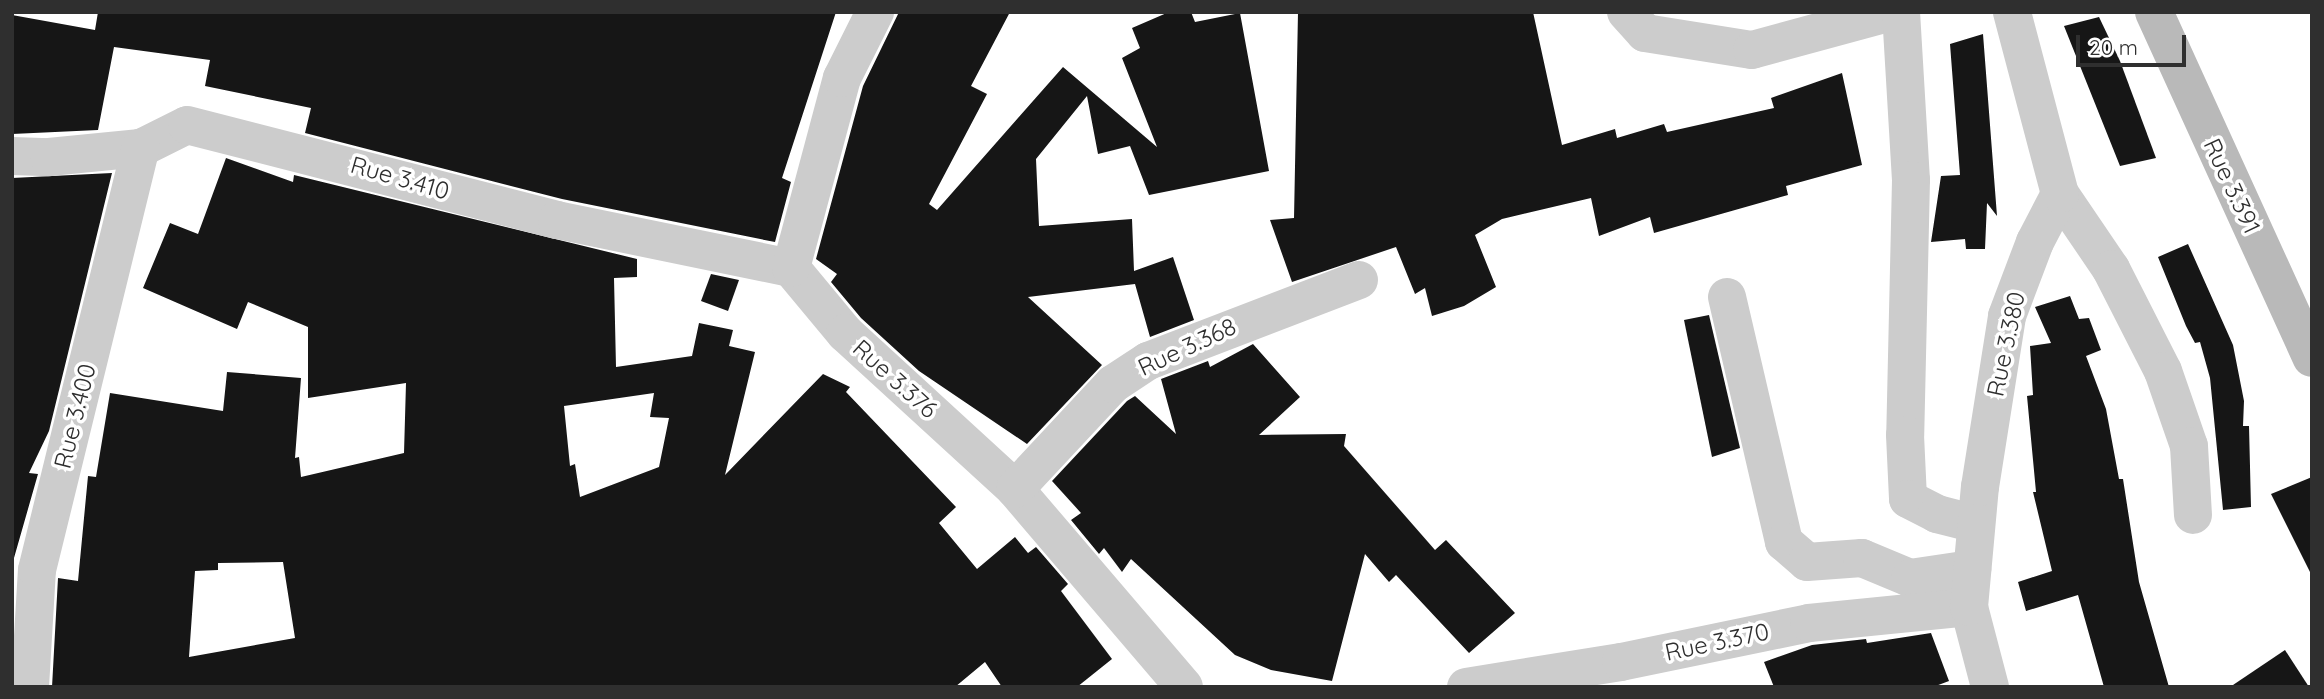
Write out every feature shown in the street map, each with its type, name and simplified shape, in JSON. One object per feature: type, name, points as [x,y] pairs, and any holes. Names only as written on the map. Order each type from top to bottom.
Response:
[{"type":"main road","name":"Rue 3.391","points":[[2154,12],[2312,358]]},
{"type":"street","points":[[790,268],[842,78],[875,12]]},
{"type":"street","points":[[1626,12],[1645,33],[1752,50],[1892,12]]},
{"type":"street","points":[[1901,12],[1910,180],[1905,435],[1908,499],[1928,511],[1976,524]]},
{"type":"street","points":[[2012,12],[2060,194],[2112,269],[2163,371],[2189,446],[2193,515]]},
{"type":"street","name":"Rue 3.410","points":[[12,156],[49,157],[141,148],[187,125],[556,220],[790,268]]},
{"type":"street","name":"Rue 3.400","points":[[30,687],[37,570],[141,148]]},
{"type":"street","name":"Rue 3.380","points":[[1990,687],[1969,607],[1976,524],[2007,316],[2035,242],[2060,194]]},
{"type":"street","name":"Rue 3.376","points":[[790,268],[845,333],[1015,489],[1184,687]]},
{"type":"street","name":"Rue 3.368","points":[[1015,489],[1113,384],[1148,361],[1359,280]]},
{"type":"street","points":[[1727,298],[1784,542],[1807,562],[1862,558],[1910,578],[1972,569]]},
{"type":"street","name":"Rue 3.370","points":[[1465,687],[1621,662],[1809,623],[1969,607]]},
{"type":"building","points":[[98,12],[836,12],[782,178],[791,182],[775,242],[562,199],[305,133],[311,108],[205,86],[210,60],[114,47],[98,130],[12,134],[12,15],[95,30]]},
{"type":"building","points":[[899,12],[1010,12],[971,86],[987,94],[929,204],[937,210],[1063,67],[1157,147],[1122,58],[1140,48],[1132,28],[1169,12],[1191,12],[1195,22],[1240,13],[1269,171],[1149,195],[1130,146],[1098,154],[1087,96],[1036,159],[1039,226],[1132,219],[1134,271],[1173,257],[1194,320],[1150,337],[1135,284],[1028,297],[1102,365],[1027,444],[919,371],[861,318],[831,282],[837,274],[816,259],[863,86]]},
{"type":"building","points":[[1298,12],[1533,12],[1562,145],[1615,129],[1617,138],[1664,124],[1667,132],[1774,108],[1771,98],[1842,73],[1862,165],[1786,186],[1788,195],[1654,233],[1650,217],[1599,236],[1591,198],[1502,219],[1475,235],[1496,287],[1464,306],[1432,316],[1425,288],[1415,294],[1396,247],[1292,282],[1270,220],[1294,218]]},
{"type":"building","points":[[2099,17],[2120,61],[2156,158],[2120,166],[2064,26]]},
{"type":"building","points":[[1983,34],[1997,216],[1987,203],[1985,249],[1966,249],[1965,239],[1931,242],[1941,176],[1960,175],[1950,44]]},
{"type":"building","points":[[226,158],[293,182],[294,175],[637,259],[637,277],[614,278],[616,367],[692,356],[699,323],[733,330],[729,346],[755,352],[725,475],[823,374],[850,387],[846,392],[956,507],[939,523],[977,569],[1015,537],[1028,553],[1036,547],[1068,584],[1061,591],[1112,659],[1077,687],[1002,687],[985,662],[955,687],[52,687],[58,578],[78,581],[88,476],[96,477],[110,393],[223,411],[227,372],[301,378],[295,458],[299,457],[301,477],[404,453],[406,383],[308,398],[308,327],[248,302],[237,329],[143,288],[170,223],[198,234]],"holes":[[[654,393],[650,417],[669,418],[659,467],[580,497],[575,464],[570,466],[564,406]],[[283,562],[295,638],[189,657],[195,571],[218,570],[218,563]]]},
{"type":"building","points":[[112,173],[49,431],[29,473],[38,474],[12,565],[12,178]]},
{"type":"building","points":[[2188,244],[2233,345],[2244,401],[2243,426],[2249,426],[2251,507],[2223,510],[2210,378],[2200,342],[2195,343],[2186,326],[2158,257]]},
{"type":"building","points":[[711,274],[739,280],[728,311],[701,301]]},
{"type":"building","points":[[2070,296],[2079,319],[2089,318],[2101,350],[2086,356],[2106,409],[2119,479],[2123,479],[2139,582],[2169,687],[2104,687],[2078,595],[2026,611],[2018,582],[2052,571],[2033,492],[2036,492],[2027,396],[2033,395],[2030,346],[2051,343],[2035,307]]},
{"type":"building","points":[[1709,315],[1740,448],[1712,457],[1684,320]]},
{"type":"building","points":[[1253,344],[1300,397],[1259,435],[1346,434],[1344,446],[1435,550],[1446,540],[1515,613],[1469,653],[1396,575],[1389,582],[1365,554],[1332,681],[1271,670],[1235,655],[1131,559],[1122,572],[1104,548],[1099,554],[1071,520],[1081,513],[1052,481],[1127,401],[1135,396],[1176,434],[1161,379],[1208,361],[1210,367]]},
{"type":"building","points":[[2312,477],[2312,576],[2271,494]]},
{"type":"building","points":[[1931,633],[1949,681],[1933,687],[1774,687],[1764,662],[1812,645],[1866,639],[1867,643]]},
{"type":"building","points":[[2285,650],[2309,687],[2230,687]]}]
